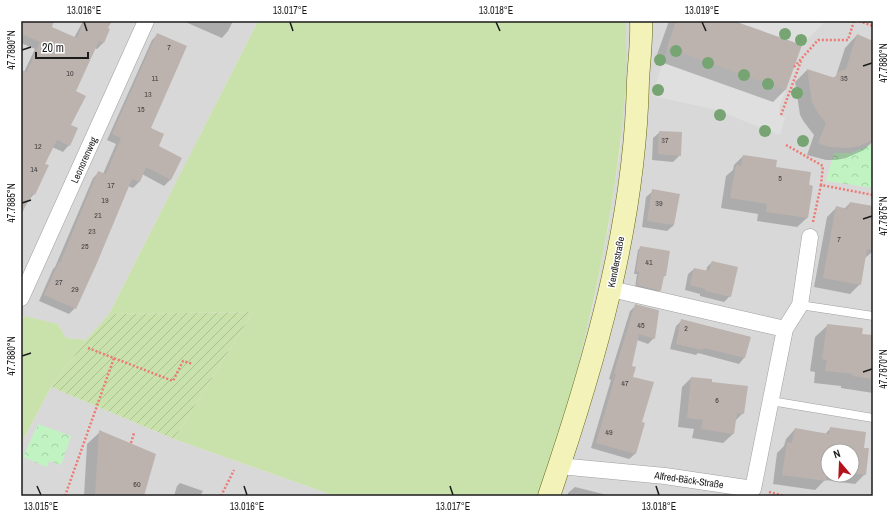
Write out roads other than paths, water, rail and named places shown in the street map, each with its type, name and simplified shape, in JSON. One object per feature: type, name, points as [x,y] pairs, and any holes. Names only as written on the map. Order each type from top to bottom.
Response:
[{"type":"street","name":"Leonorenweg","points":[[21,298],[146,21]]},
{"type":"street","name":"Kendlerstraße","points":[[549,496],[588,376],[611,289],[624,224],[637,118],[640,21]]},
{"type":"street","name":"Alfred-Bäck-Straße","points":[[560,466],[665,476],[753,489],[785,329],[800,304],[810,237]]},
{"type":"street","points":[[611,289],[785,329]]},
{"type":"lane","points":[[800,304],[873,316]]},
{"type":"lane","points":[[771,401],[873,418]]}]
